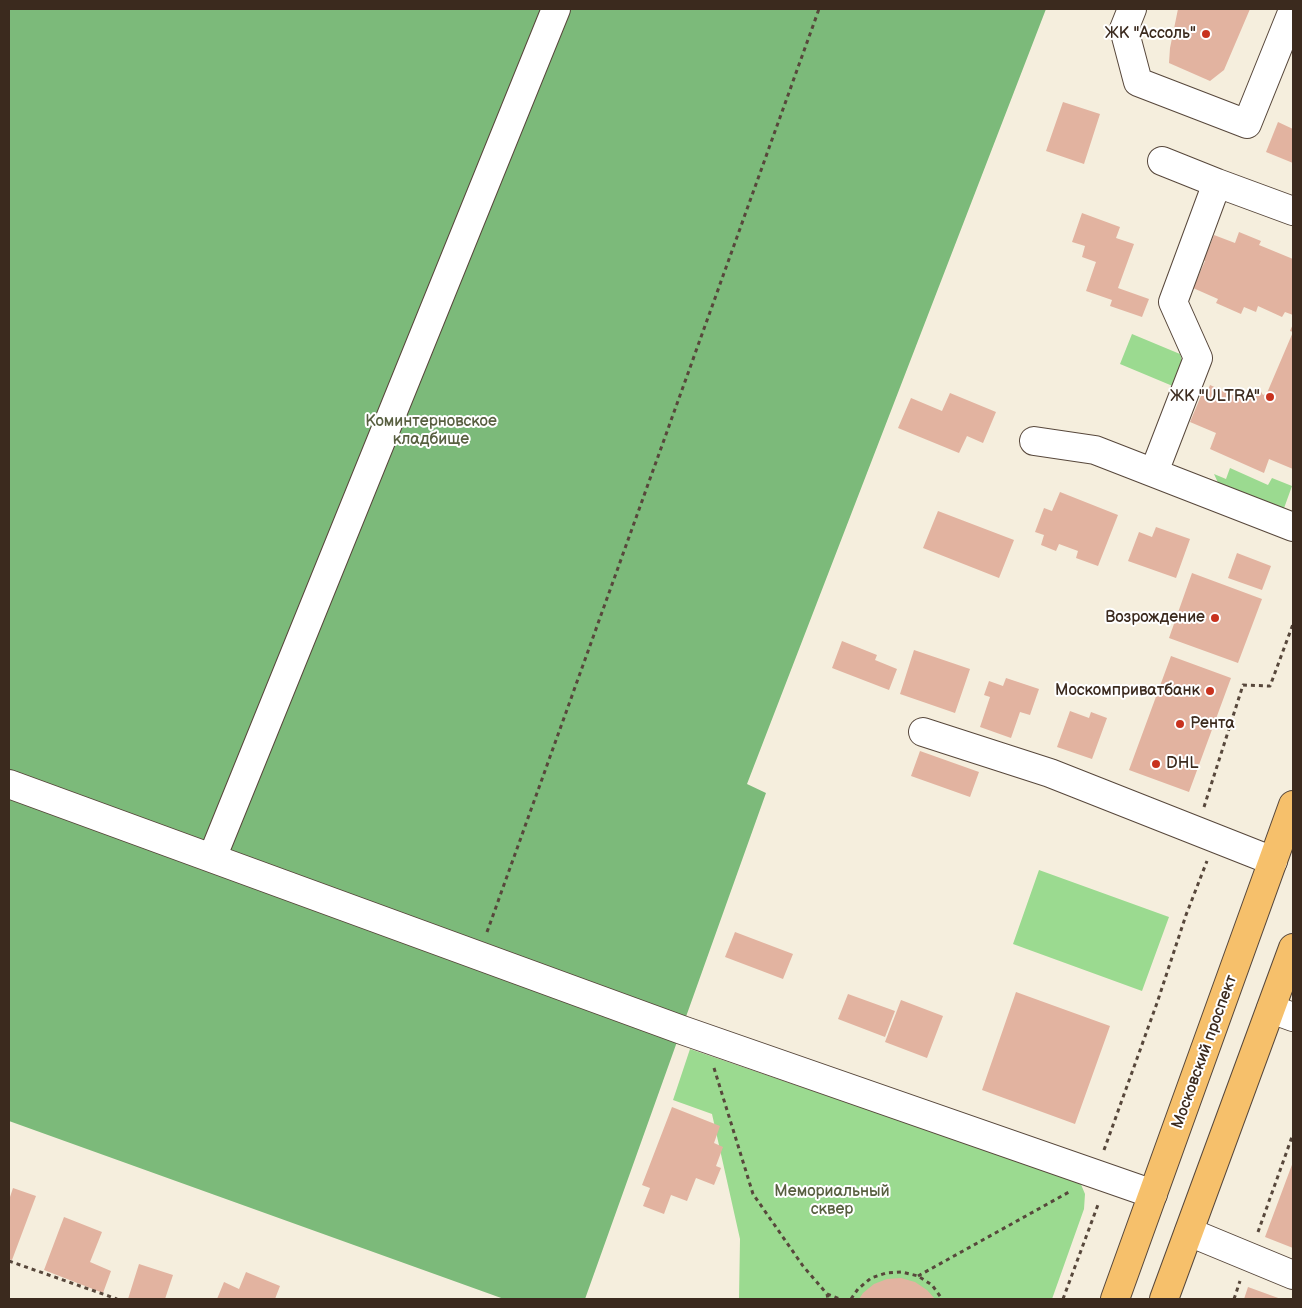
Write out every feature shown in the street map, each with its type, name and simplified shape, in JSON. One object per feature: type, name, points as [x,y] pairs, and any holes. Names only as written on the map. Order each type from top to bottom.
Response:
[{"type":"main road","name":"Московский проспект","points":[[1115,1299],[1293,805]]},
{"type":"main road","points":[[1164,1299],[1189,1232],[1282,1013],[1293,948]]},
{"type":"lane","points":[[212,858],[556,9]]},
{"type":"lane","points":[[1132,9],[1124,29],[1138,82],[1247,124],[1293,10]]},
{"type":"lane","points":[[1162,161],[1293,211]]},
{"type":"lane","points":[[1154,472],[1198,358],[1173,302],[1217,183]]},
{"type":"lane","points":[[1034,441],[1095,450],[1293,527]]},
{"type":"lane","points":[[923,732],[1050,773],[1273,861]]},
{"type":"lane","points":[[9,784],[704,1037],[1153,1194]]},
{"type":"lane","points":[[1189,1232],[1293,1275]]},
{"type":"path","points":[[478,955],[819,9]]},
{"type":"path","points":[[1063,1299],[1104,1186],[1101,1158],[1157,1004],[1186,915],[1215,839],[1212,822],[1204,808],[1243,685],[1270,686],[1293,624]]},
{"type":"path","points":[[704,1037],[753,1194],[803,1266],[827,1294],[840,1299]]},
{"type":"path","points":[[1234,1299],[1293,1134]]},
{"type":"path","points":[[918,1276],[1081,1185],[1103,1176]]},
{"type":"path","points":[[9,1261],[117,1299]]},
{"type":"path","points":[[851,1299],[858,1289],[871,1278],[886,1273],[902,1272],[918,1276],[932,1285],[942,1299]]},
{"type":"path","points":[[827,1294],[828,1299]]},
{"type":"green space","name":"Коминтерновское кладбище","points":[[9,9],[1046,9],[747,784],[766,793],[585,1299],[504,1299],[9,1121]]},
{"type":"green space","points":[[1132,334],[1180,354],[1184,366],[1175,387],[1120,364]]},
{"type":"green space","points":[[1230,468],[1268,485],[1272,478],[1292,486],[1283,511],[1219,485],[1214,474],[1226,479]]},
{"type":"green space","points":[[1039,870],[1169,917],[1142,991],[1013,944]]},
{"type":"green space","name":"Мемориальный сквер","points":[[690,1049],[1080,1182],[1085,1194],[1084,1209],[1052,1299],[739,1299],[740,1239],[712,1114],[673,1100]]},
{"type":"building","name":"ЖК \"Ассоль\"","points":[[1178,9],[1250,9],[1224,70],[1210,81],[1169,63]]},
{"type":"building","points":[[1063,102],[1100,114],[1084,164],[1046,151]]},
{"type":"building","points":[[1278,122],[1293,129],[1293,163],[1266,152]]},
{"type":"building","points":[[1082,213],[1120,227],[1116,238],[1134,244],[1118,288],[1149,299],[1142,317],[1110,306],[1112,300],[1086,291],[1096,262],[1082,257],[1085,246],[1072,242]]},
{"type":"building","points":[[1239,232],[1261,241],[1259,245],[1293,259],[1293,315],[1285,312],[1282,317],[1258,306],[1256,312],[1244,307],[1241,314],[1216,303],[1218,299],[1193,288],[1205,261],[1198,257],[1204,242],[1210,245],[1214,235],[1235,243]]},
{"type":"building","name":"ЖК \"ULTRA\"","points":[[1293,332],[1293,469],[1269,459],[1264,473],[1210,449],[1216,433],[1190,422],[1203,391],[1207,392],[1210,385],[1243,400],[1260,390],[1263,395],[1267,393]]},
{"type":"building","points":[[950,393],[996,412],[983,443],[967,436],[959,453],[898,428],[911,398],[942,411]]},
{"type":"building","points":[[1060,492],[1118,515],[1098,566],[1076,558],[1078,551],[1059,544],[1056,551],[1041,545],[1044,535],[1035,532],[1044,508],[1052,511]]},
{"type":"building","points":[[938,511],[1014,540],[999,578],[923,548]]},
{"type":"building","points":[[1156,527],[1190,539],[1176,578],[1128,561],[1139,532],[1152,537]]},
{"type":"building","points":[[1237,553],[1271,566],[1262,590],[1228,578]]},
{"type":"building","name":"Возрождение","points":[[1192,573],[1262,599],[1238,663],[1169,638]]},
{"type":"building","points":[[842,641],[877,655],[875,660],[897,669],[889,690],[832,668]]},
{"type":"building","points":[[914,650],[970,669],[955,713],[900,694]]},
{"type":"building","name":"Рента","points":[[1171,656],[1231,678],[1189,792],[1129,770]]},
{"type":"building","points":[[1006,678],[1039,689],[1030,715],[1020,712],[1011,738],[980,727],[990,697],[984,695],[989,681],[1003,686]]},
{"type":"building","points":[[1070,711],[1089,718],[1091,712],[1107,718],[1092,759],[1057,747]]},
{"type":"building","points":[[920,751],[979,772],[970,797],[911,776]]},
{"type":"building","points":[[735,932],[793,954],[783,979],[725,957]]},
{"type":"building","points":[[1016,992],[1110,1026],[1075,1124],[982,1090]]},
{"type":"building","points":[[848,994],[895,1011],[885,1037],[838,1019]]},
{"type":"building","points":[[901,1000],[943,1016],[927,1058],[885,1042]]},
{"type":"building","points":[[672,1107],[720,1126],[714,1143],[723,1147],[716,1166],[721,1168],[714,1185],[696,1178],[687,1201],[671,1195],[664,1214],[643,1206],[650,1188],[642,1185]]},
{"type":"building","points":[[1293,1162],[1293,1248],[1265,1237]]},
{"type":"building","points":[[13,1188],[36,1196],[12,1260],[9,1259],[9,1200]]},
{"type":"building","points":[[64,1217],[102,1232],[90,1262],[111,1271],[103,1293],[44,1270]]},
{"type":"building","points":[[139,1264],[173,1275],[165,1299],[128,1299]]},
{"type":"building","points":[[246,1272],[280,1286],[275,1299],[217,1299],[224,1282],[239,1289]]},
{"type":"building","points":[[901,1278],[915,1282],[927,1290],[935,1299],[859,1299],[874,1284],[887,1279]]},
{"type":"building","points":[[1248,1287],[1281,1299],[1244,1299]]},
{"type":"place","name":"ЖК \"Ассоль\"","points":[[1206,34]]},
{"type":"place","name":"ЖК \"ULTRA\"","points":[[1270,397]]},
{"type":"place","name":"Возрождение","points":[[1215,618]]},
{"type":"place","name":"Москомприватбанк","points":[[1210,691]]},
{"type":"place","name":"Рента","points":[[1180,724]]},
{"type":"place","name":"DHL","points":[[1156,764]]}]
